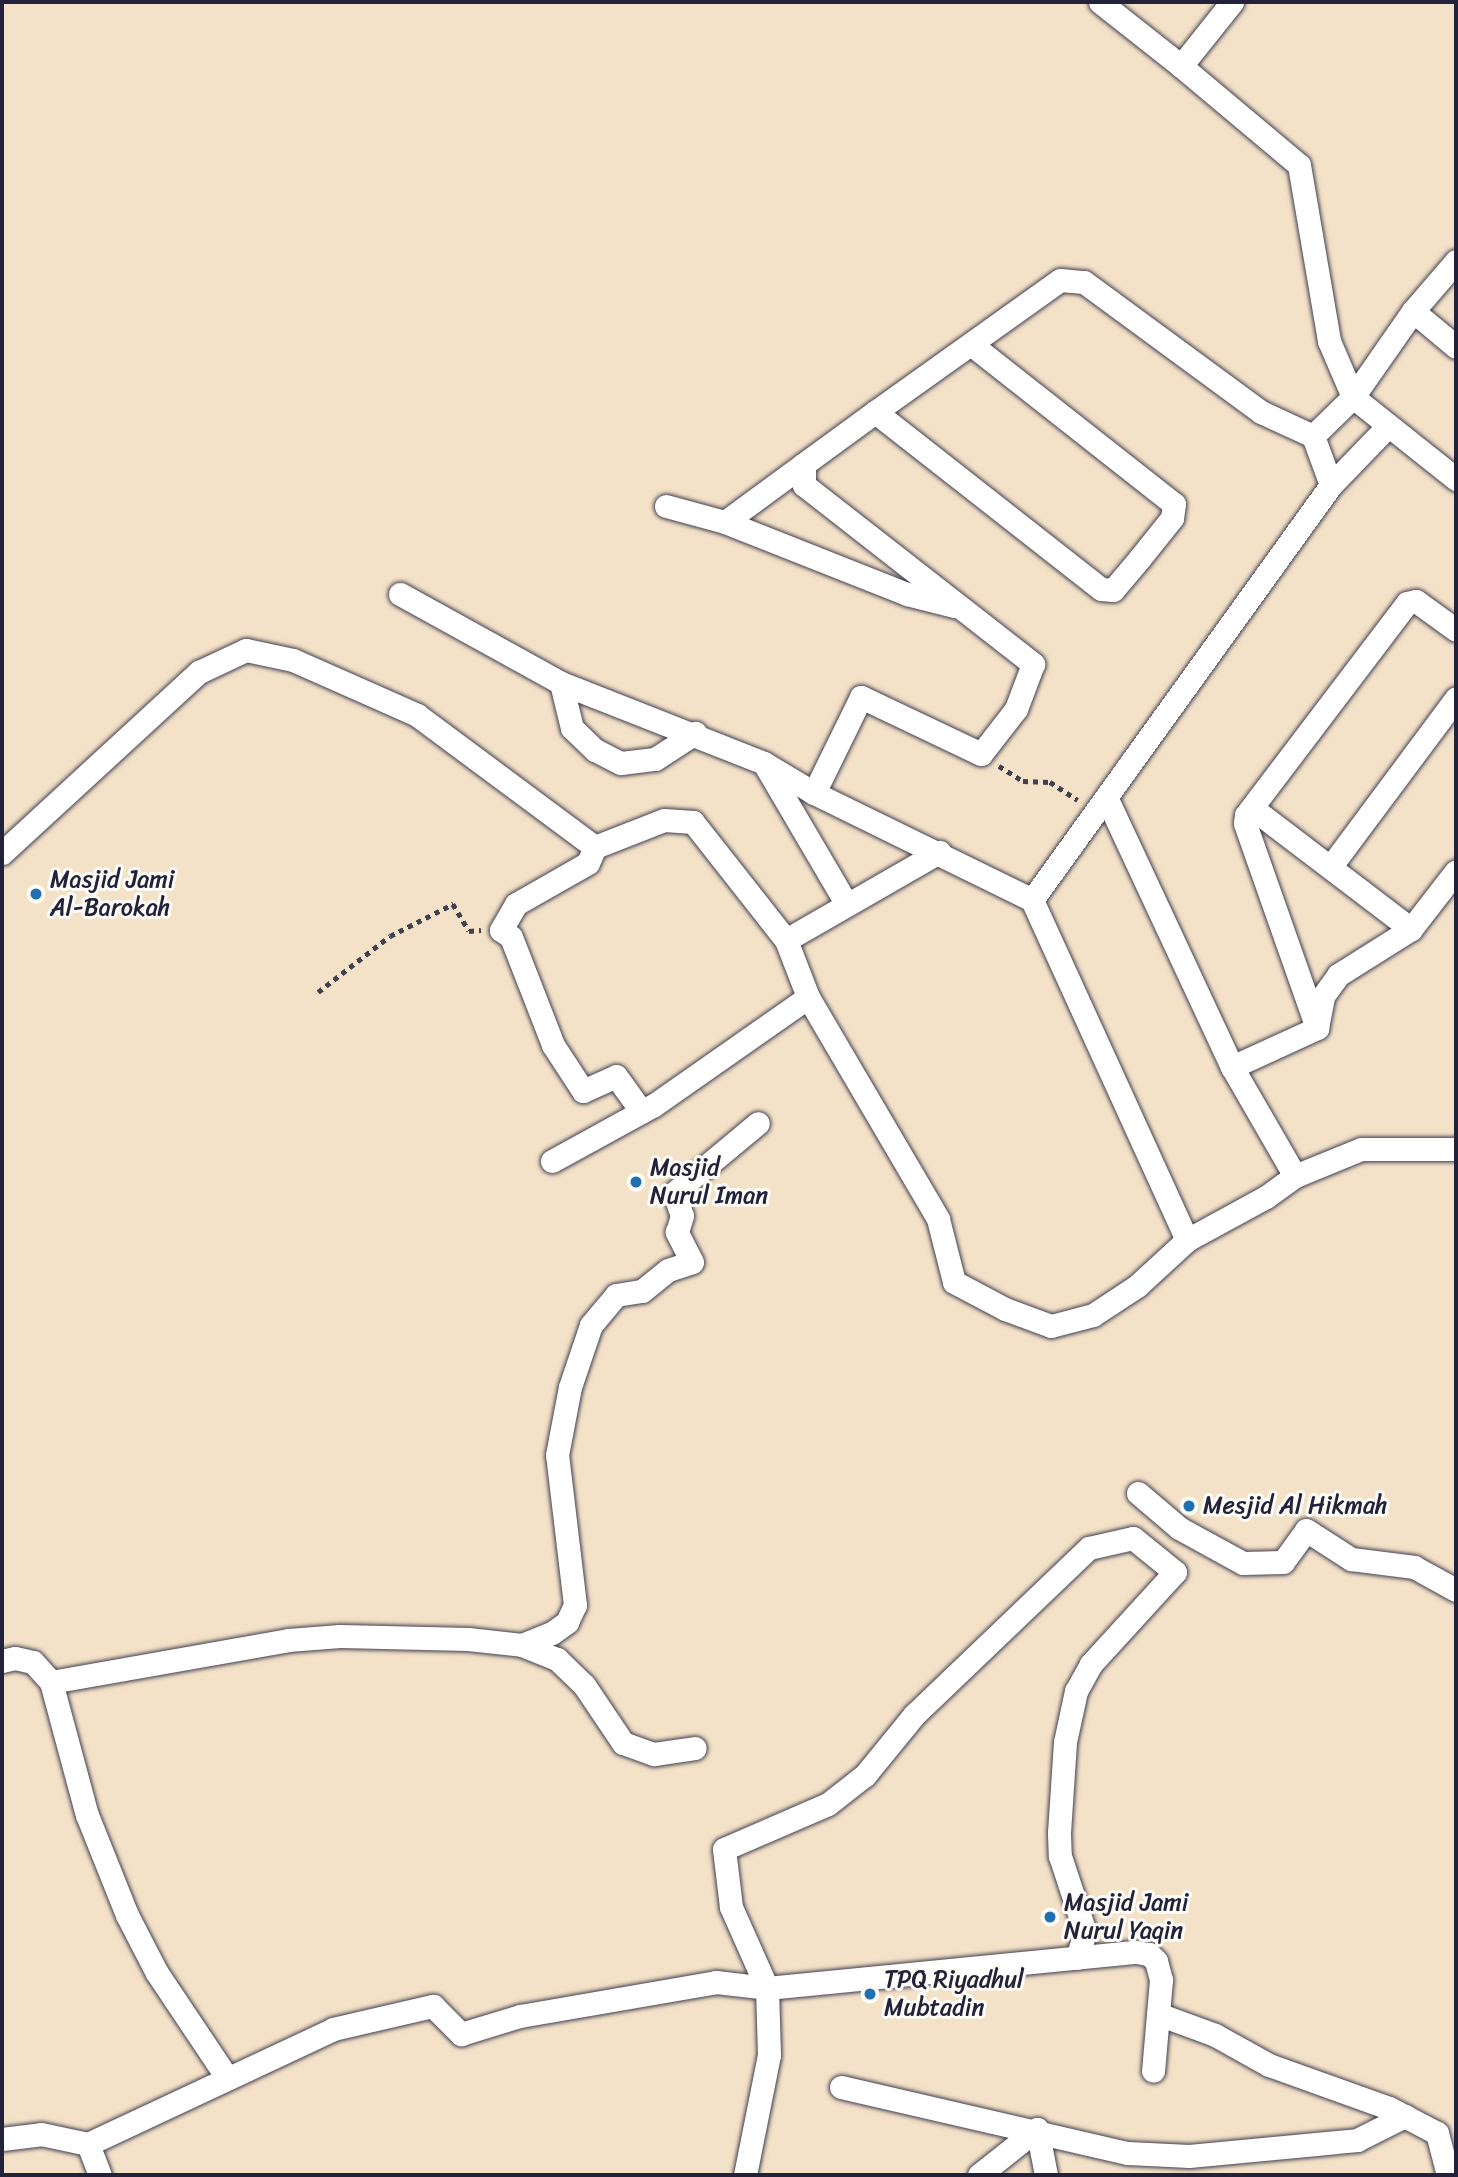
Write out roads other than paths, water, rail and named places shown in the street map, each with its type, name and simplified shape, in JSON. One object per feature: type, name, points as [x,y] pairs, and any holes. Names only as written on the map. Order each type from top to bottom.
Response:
[{"type":"street","points":[[1100,2],[1181,66],[1299,166],[1329,341],[1353,397],[1387,427],[1456,479]]},
{"type":"street","points":[[1181,66],[1232,2]]},
{"type":"street","points":[[1313,436],[1353,397],[1413,311],[1456,261]]},
{"type":"street","points":[[725,522],[1060,280],[1084,282],[1261,412],[1313,436],[1331,485]]},
{"type":"street","points":[[1413,311],[1456,347]]},
{"type":"street","points":[[875,412],[1101,589],[1113,590],[1172,518],[1174,504],[972,345]]},
{"type":"street","points":[[1032,900],[1331,485],[1387,427]]},
{"type":"street","points":[[804,464],[804,485],[1032,664],[1016,709],[981,754],[861,697],[814,793]]},
{"type":"street","points":[[666,506],[725,522],[907,594],[964,608]]},
{"type":"street","points":[[400,594],[561,683],[764,762],[814,793],[939,852],[1032,900],[1186,1240]]},
{"type":"street","points":[[1317,1028],[1245,824],[1252,808],[1407,603],[1416,601],[1456,630]]},
{"type":"street","points":[[2,853],[199,672],[246,650],[293,660],[417,715],[595,847]]},
{"type":"street","points":[[561,683],[572,728],[596,750],[621,763],[655,759],[695,733]]},
{"type":"street","points":[[1331,866],[1456,698]]},
{"type":"street","points":[[764,762],[846,903]]},
{"type":"street","points":[[1107,799],[1232,1067],[1295,1176]]},
{"type":"street","points":[[1252,808],[1411,929]]},
{"type":"street","points":[[642,1112],[616,1076],[583,1091],[553,1045],[511,937],[501,930],[516,904],[587,863],[595,847],[664,820],[693,822],[786,940],[808,997],[938,1219],[954,1282],[1005,1309],[1051,1326],[1093,1315],[1137,1286],[1186,1240],[1266,1198],[1295,1176],[1361,1149],[1456,1149]]},
{"type":"street","points":[[786,940],[846,903],[939,852]]},
{"type":"street","points":[[1317,1028],[1323,996],[1338,975],[1411,929],[1456,871]]},
{"type":"street","points":[[552,1161],[642,1112],[808,997]]},
{"type":"street","points":[[1232,1067],[1317,1028]]},
{"type":"street","points":[[522,1645],[552,1633],[567,1622],[575,1605],[557,1455],[570,1387],[591,1325],[616,1295],[642,1291],[668,1270],[692,1262],[677,1232],[682,1216],[674,1193],[758,1123]]},
{"type":"street","points":[[1138,1493],[1179,1528],[1243,1563],[1283,1562],[1306,1530],[1351,1559],[1414,1567],[1456,1590]]},
{"type":"street","points":[[745,2175],[769,2055],[768,1988],[731,1907],[722,1858],[726,1846],[782,1828],[828,1804],[866,1775],[914,1715],[1088,1548],[1133,1538],[1175,1572],[1100,1654],[1076,1691],[1065,1742],[1059,1833],[1060,1856],[1084,1932],[1077,1958]]},
{"type":"street","points":[[51,1682],[248,1646],[340,1636],[522,1645],[557,1659],[584,1685],[623,1743],[654,1754],[695,1748]]},
{"type":"street","points":[[2,1661],[15,1658],[33,1662],[51,1682],[87,1815],[122,1904],[157,1973],[226,2076]]},
{"type":"street","points":[[2,2139],[41,2134],[88,2144],[206,2092],[226,2076],[333,2029],[433,2006],[442,2011],[456,2034],[461,2034],[520,2016],[716,1982],[768,1988],[1077,1958],[1149,1954],[1161,1980],[1153,2071]]},
{"type":"street","points":[[1158,2014],[1215,2035],[1269,2065],[1405,2116],[1437,2133],[1448,2175]]},
{"type":"street","points":[[841,2087],[1037,2129],[1128,2153],[1189,2156],[1357,2140],[1405,2116]]},
{"type":"street","points":[[979,2175],[1037,2129]]},
{"type":"street","points":[[1037,2129],[1046,2175]]},
{"type":"street","points":[[88,2144],[100,2175]]},
{"type":"place","name":"Masjid Jami Al-Barokah","points":[[36,894]]},
{"type":"place","name":"Masjid Nurul Iman","points":[[636,1182]]},
{"type":"place","name":"Mesjid Al Hikmah","points":[[1189,1506]]},
{"type":"place","name":"Masjid Jami Nurul Yaqin","points":[[1050,1917]]},
{"type":"place","name":"TPQ Riyadhul Mubtadin","points":[[870,1994]]}]
